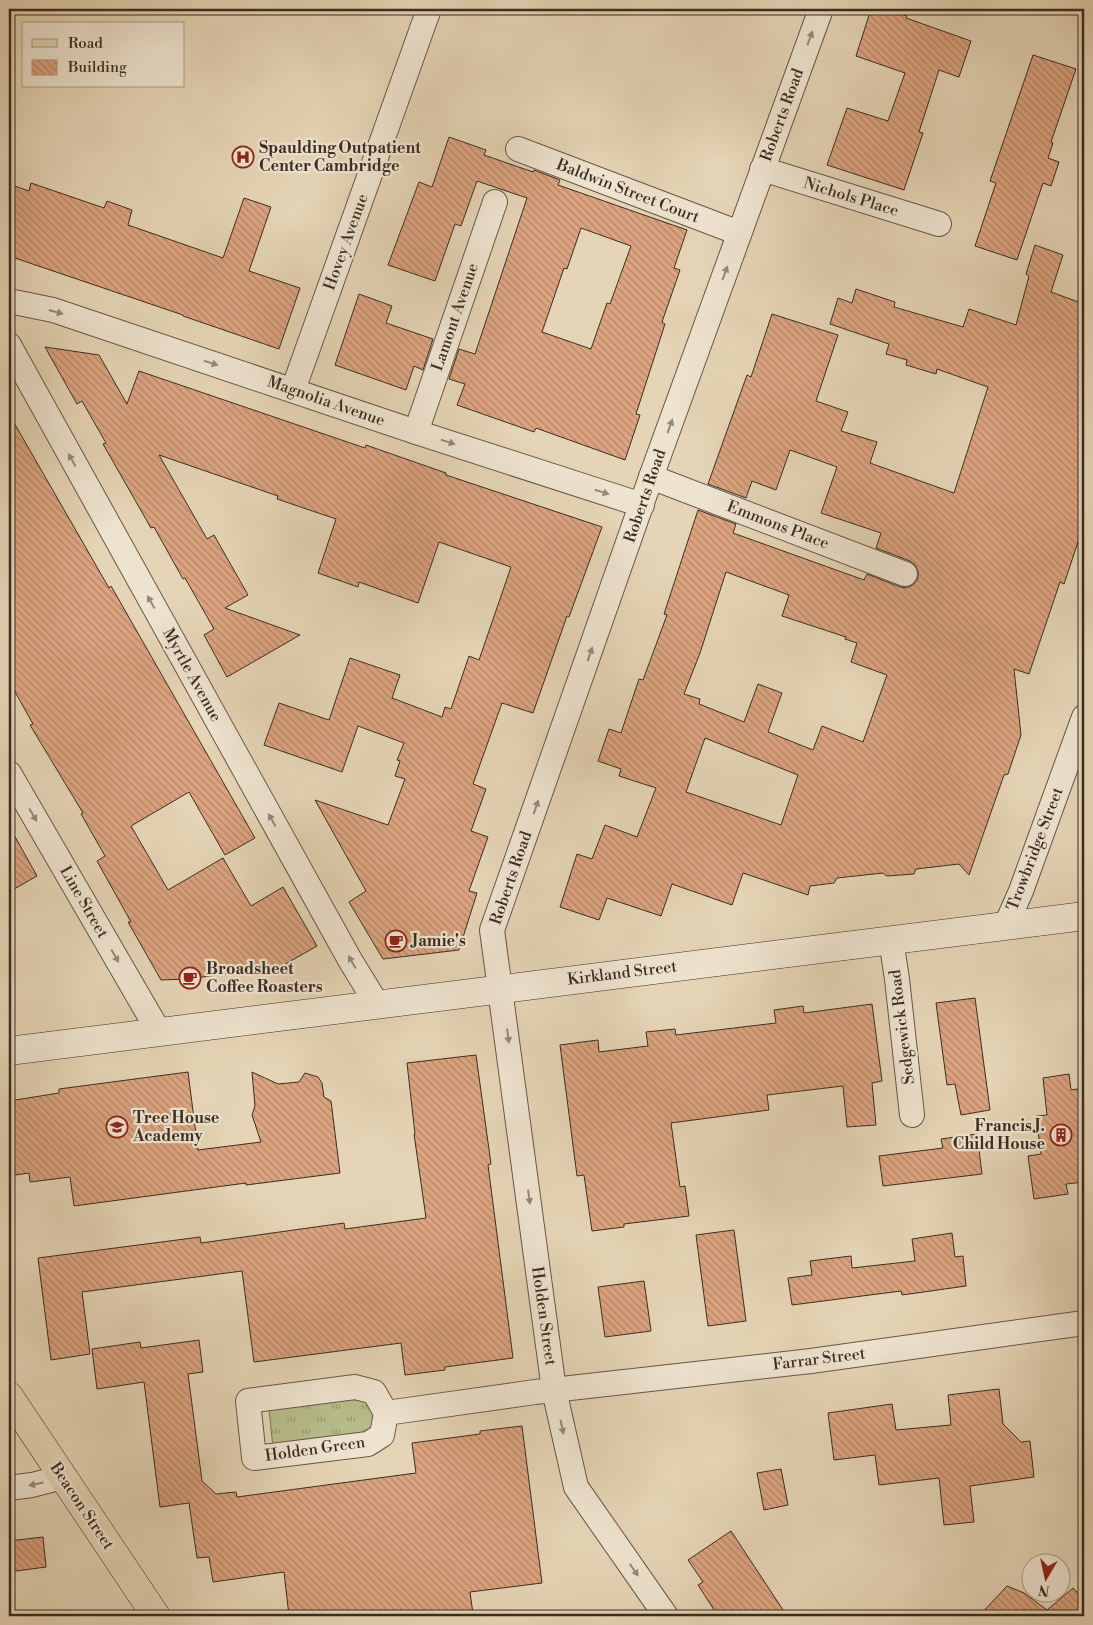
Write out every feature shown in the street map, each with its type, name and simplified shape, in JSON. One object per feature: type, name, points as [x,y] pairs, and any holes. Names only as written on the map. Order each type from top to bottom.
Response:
[{"type":"main road","name":"Kirkland Street","points":[[9,1051],[1084,916]]},
{"type":"main road","name":"Beacon Street","points":[[9,1396],[156,1616]]},
{"type":"street","name":"Hovey Avenue","points":[[293,390],[429,9]]},
{"type":"street","name":"Roberts Road","points":[[501,988],[492,930],[651,477],[821,9]]},
{"type":"street","name":"Baldwin Street Court","points":[[518,149],[739,233]]},
{"type":"street","name":"Nichols Place","points":[[762,169],[939,224]]},
{"type":"street","name":"Lamont Avenue","points":[[416,432],[495,202]]},
{"type":"street","name":"Magnolia Avenue","points":[[9,302],[53,310],[416,432],[642,505]]},
{"type":"street","name":"Myrtle Avenue","points":[[9,345],[377,1004]]},
{"type":"street","name":"Emmons Place","points":[[651,477],[905,574]]},
{"type":"street","name":"Trowbridge Street","points":[[1006,925],[1084,717]]},
{"type":"street","name":"Line Street","points":[[9,773],[159,1032]]},
{"type":"street","name":"Sedgewick Road","points":[[891,940],[898,979],[912,1116]]},
{"type":"street","name":"Holden Street","points":[[501,988],[554,1390],[576,1487],[666,1616]]},
{"type":"street","name":"Farrar Street","points":[[554,1390],[811,1361],[1084,1322]]},
{"type":"street","name":"Holden Green","points":[[355,1387],[374,1392],[386,1413],[382,1435],[368,1444],[254,1458],[248,1401],[355,1387]]},
{"type":"street","points":[[386,1413],[554,1390]]},
{"type":"street","points":[[9,1488],[63,1478]]},
{"type":"green space","points":[[354,1399],[366,1402],[376,1416],[370,1433],[273,1448],[269,1409]]},
{"type":"building","points":[[871,9],[886,9],[971,41],[959,77],[939,70],[919,132],[923,133],[904,190],[827,165],[847,108],[888,121],[905,73],[856,56]]},
{"type":"building","points":[[1033,55],[1076,69],[1051,142],[1053,143],[1048,158],[1059,162],[1051,186],[1043,183],[1017,260],[975,246],[996,183],[990,181]]},
{"type":"building","points":[[449,137],[486,150],[484,155],[560,180],[558,185],[687,230],[674,268],[680,270],[662,322],[665,324],[636,414],[640,415],[625,460],[536,428],[534,432],[457,405],[465,384],[449,379],[459,349],[475,354],[527,198],[477,181],[461,226],[455,224],[435,281],[388,265],[419,182],[432,187]],"holes":[[[581,228],[631,246],[610,304],[607,303],[591,349],[542,332],[564,268],[567,269]]]},
{"type":"building","points":[[31,183],[104,208],[107,201],[132,210],[128,225],[223,258],[244,198],[271,207],[249,271],[300,288],[279,349],[9,256],[9,184],[29,191]]},
{"type":"building","points":[[1035,245],[1063,255],[1051,292],[1084,304],[1084,524],[1064,584],[1060,582],[1029,674],[1014,669],[1021,735],[1008,774],[1004,775],[969,875],[959,864],[916,869],[914,874],[887,876],[883,873],[837,878],[834,883],[810,886],[808,895],[743,873],[732,905],[672,884],[661,916],[607,898],[599,920],[560,907],[577,854],[592,859],[605,825],[637,837],[656,788],[619,776],[621,769],[598,761],[609,729],[621,733],[639,679],[643,680],[667,615],[664,614],[698,510],[736,524],[733,533],[864,580],[867,574],[907,588],[914,584],[918,578],[918,571],[910,561],[876,548],[881,533],[821,513],[837,467],[790,450],[776,490],[752,481],[746,498],[708,484],[747,375],[751,377],[772,314],[838,335],[816,401],[848,412],[841,431],[877,442],[870,463],[954,493],[988,387],[937,369],[936,374],[906,365],[907,360],[886,354],[889,344],[830,324],[838,298],[852,303],[856,289],[895,302],[894,307],[963,327],[969,309],[1016,325],[1029,276],[1026,274]],"holes":[[[726,572],[789,595],[782,616],[846,637],[845,639],[857,643],[851,662],[887,675],[863,742],[822,726],[813,750],[768,732],[782,693],[758,684],[744,722],[699,704],[700,699],[684,694],[700,653]],[[705,738],[798,775],[781,825],[686,792]]]},
{"type":"building","points":[[359,294],[392,306],[386,323],[433,339],[423,370],[414,366],[406,390],[335,365]]},
{"type":"building","points":[[45,347],[99,355],[127,404],[139,371],[365,448],[366,445],[446,473],[446,475],[602,527],[569,617],[567,616],[533,713],[502,703],[473,784],[486,789],[471,831],[488,837],[469,891],[477,893],[459,950],[383,959],[349,902],[366,891],[315,800],[388,825],[405,779],[395,776],[400,761],[397,760],[404,743],[358,726],[342,772],[264,745],[279,703],[329,720],[350,658],[400,675],[392,698],[442,717],[445,707],[451,709],[469,656],[479,660],[511,567],[439,542],[418,603],[359,582],[358,587],[318,573],[336,519],[277,499],[278,496],[159,455],[207,539],[214,535],[248,595],[225,608],[300,635],[227,677],[204,635],[214,629],[154,527],[151,528],[103,444],[106,443],[82,401],[77,404]]},
{"type":"building","points":[[9,414],[109,588],[111,586],[255,838],[225,855],[189,792],[131,826],[168,890],[223,858],[251,906],[283,887],[317,946],[282,966],[188,979],[161,980],[128,922],[131,922],[97,861],[105,856],[81,814],[83,813],[30,725],[33,724],[9,681]]},
{"type":"building","points":[[9,826],[37,876],[9,892]]},
{"type":"building","points":[[975,998],[990,1110],[961,1115],[955,1084],[947,1085],[936,1003]]},
{"type":"building","points":[[872,1004],[882,1081],[872,1083],[876,1125],[847,1127],[843,1086],[767,1095],[769,1110],[671,1123],[680,1187],[685,1186],[689,1216],[624,1224],[624,1227],[592,1231],[584,1175],[577,1176],[560,1045],[598,1040],[599,1052],[648,1046],[646,1032],[675,1029],[676,1035],[776,1023],[774,1010],[803,1006],[804,1013]]},
{"type":"building","points":[[476,1055],[491,1164],[488,1165],[513,1358],[445,1367],[445,1370],[405,1375],[401,1343],[254,1362],[242,1271],[82,1292],[90,1354],[51,1360],[38,1258],[200,1237],[201,1243],[344,1223],[345,1229],[426,1218],[414,1134],[407,1063]]},
{"type":"building","points":[[188,1072],[198,1150],[261,1142],[252,1115],[255,1106],[252,1072],[278,1084],[299,1082],[305,1073],[318,1077],[322,1083],[324,1097],[331,1101],[340,1173],[246,1185],[246,1183],[74,1206],[70,1177],[30,1182],[29,1173],[9,1176],[9,1101],[59,1093],[59,1089]]},
{"type":"building","name":"Francis J. Child House","points":[[1069,1074],[1071,1090],[1084,1088],[1084,1182],[1066,1184],[1068,1194],[1034,1199],[1028,1156],[1041,1154],[1036,1116],[1047,1115],[1043,1078]]},
{"type":"building","points":[[977,1134],[982,1174],[883,1186],[879,1156],[943,1148],[941,1139]]},
{"type":"building","points":[[734,1230],[746,1321],[708,1326],[696,1235]]},
{"type":"building","points":[[952,1233],[955,1257],[963,1256],[966,1286],[902,1295],[901,1291],[792,1305],[788,1278],[812,1275],[810,1261],[851,1256],[852,1268],[915,1261],[912,1239]]},
{"type":"building","points":[[644,1281],[651,1331],[605,1337],[598,1287]]},
{"type":"building","points":[[199,1340],[203,1372],[188,1374],[202,1481],[216,1494],[236,1492],[237,1497],[416,1473],[412,1443],[522,1426],[542,1583],[470,1592],[473,1614],[459,1616],[289,1616],[284,1572],[213,1582],[209,1557],[197,1558],[189,1503],[160,1507],[144,1382],[97,1389],[92,1349],[140,1342],[141,1348]]},
{"type":"building","points":[[999,1389],[1003,1424],[1021,1442],[1030,1441],[1034,1477],[970,1486],[974,1522],[944,1525],[939,1478],[879,1485],[875,1455],[834,1460],[828,1413],[892,1404],[896,1430],[951,1425],[948,1395]]},
{"type":"building","points":[[781,1469],[788,1505],[764,1510],[757,1473]]},
{"type":"building","points":[[731,1531],[787,1616],[718,1616],[698,1585],[703,1582],[688,1560]]},
{"type":"building","points":[[43,1537],[46,1567],[9,1572],[9,1541]]},
{"type":"building","points":[[1007,1586],[1020,1591],[1020,1602],[1036,1602],[1047,1610],[1056,1602],[1070,1602],[1070,1591],[1073,1588],[1084,1599],[1084,1616],[979,1616]]},
{"type":"place","name":"Spaulding Outpatient Center Cambridge","points":[[243,157]]},
{"type":"place","name":"Jamie's","points":[[396,941]]},
{"type":"place","name":"Broadsheet Coffee Roasters","points":[[190,978]]},
{"type":"place","name":"Tree House Academy","points":[[117,1127]]},
{"type":"place","name":"Francis J. Child House","points":[[1061,1135]]}]
